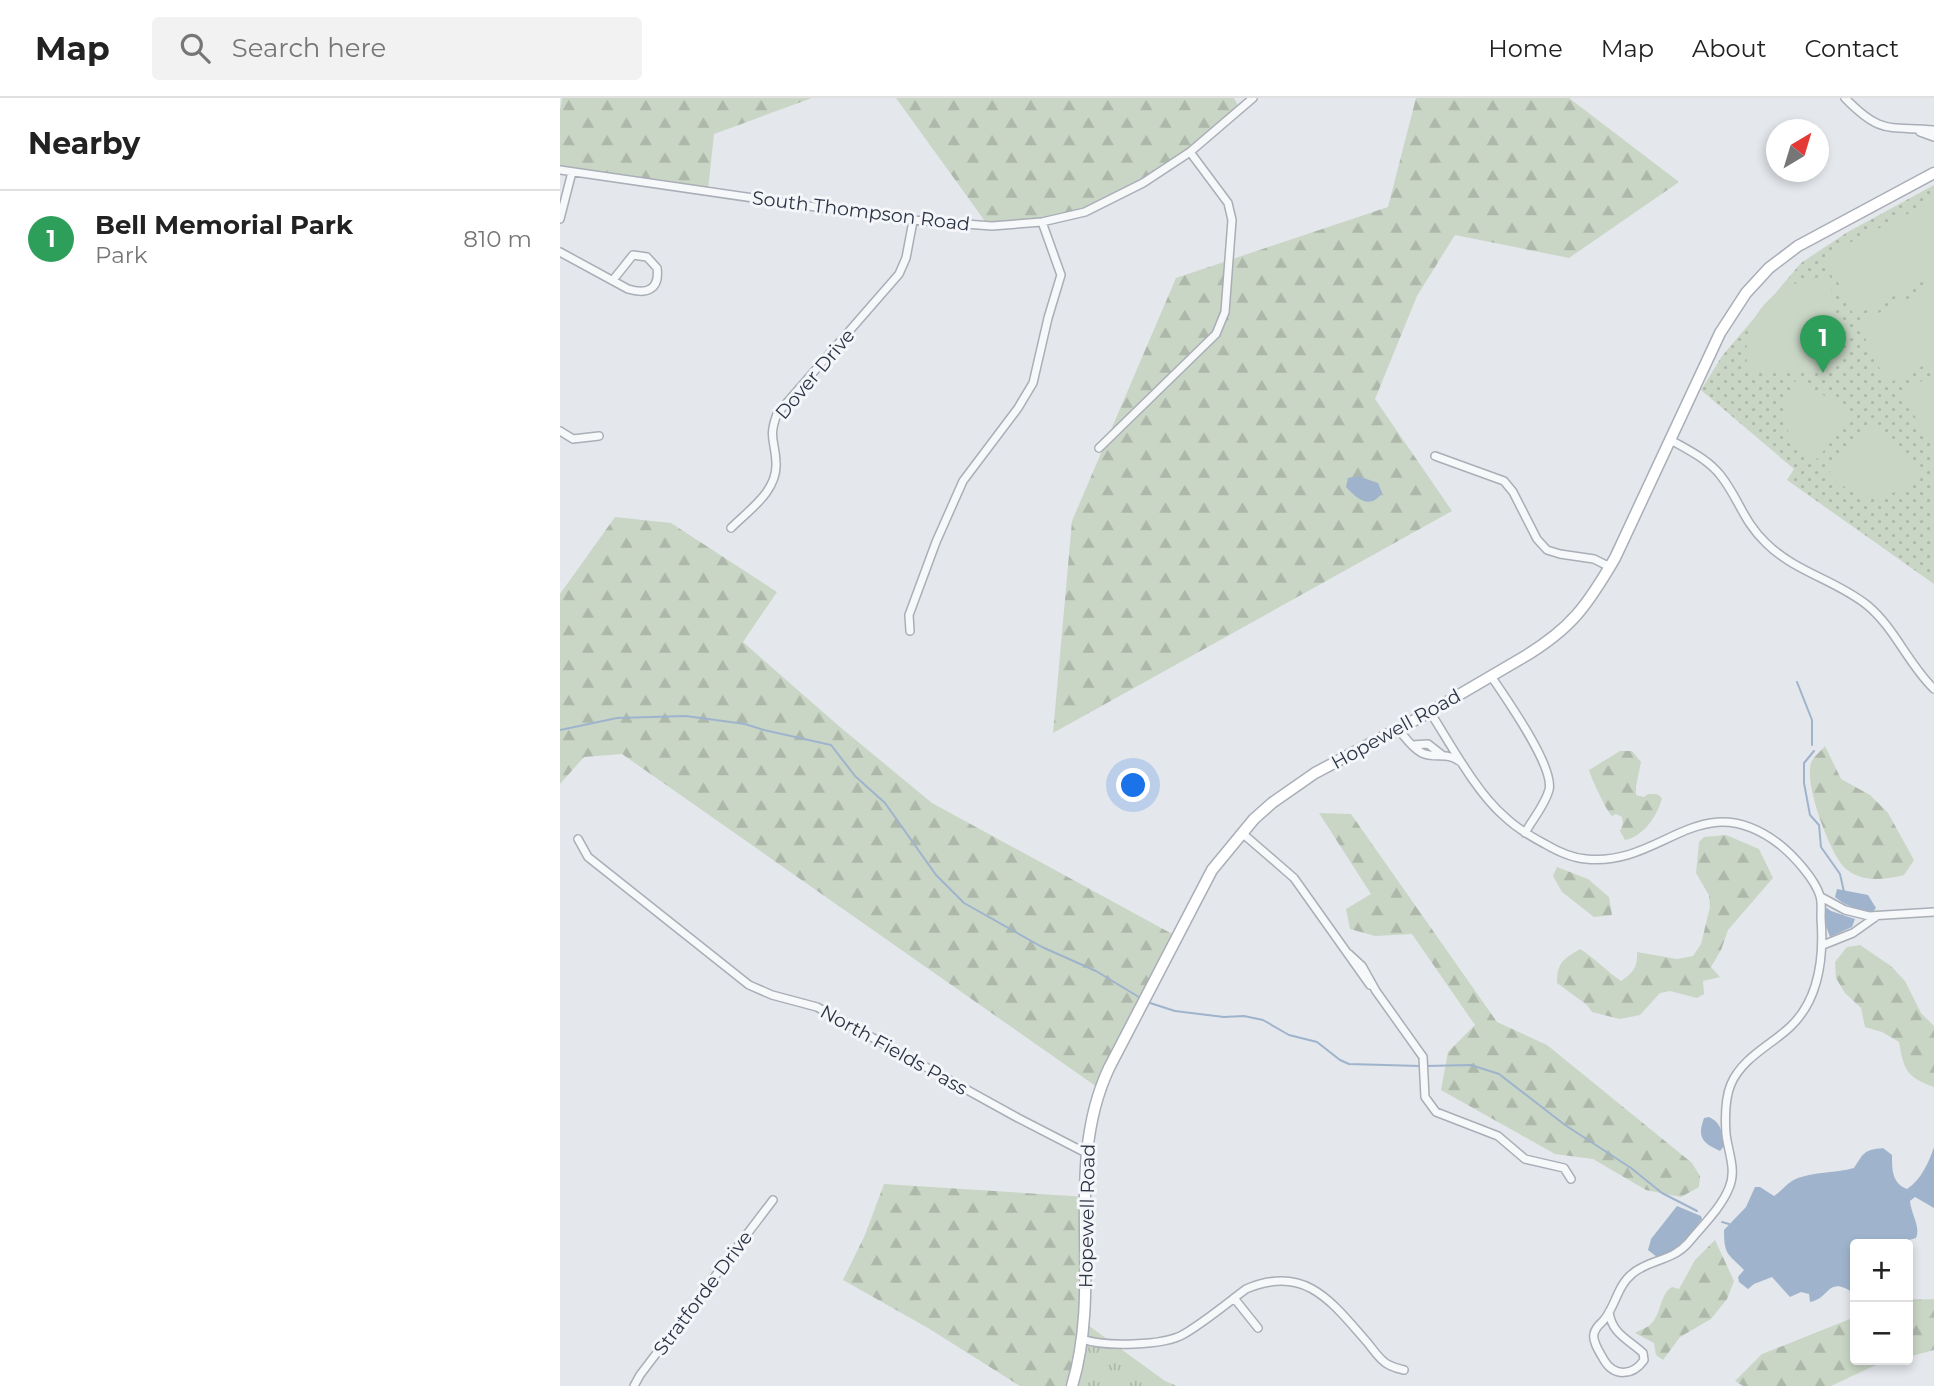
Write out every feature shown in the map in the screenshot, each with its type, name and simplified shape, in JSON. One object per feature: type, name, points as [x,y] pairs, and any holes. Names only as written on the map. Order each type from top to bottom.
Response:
[{"type":"street","name":"South Thompson Road","points":[[560,170],[913,221],[992,226],[1042,222],[1085,212],[1143,183],[1190,152],[1253,98]]},
{"type":"street","points":[[1844,98],[1862,115],[1878,125],[1892,129],[1934,130]]},
{"type":"street","points":[[1916,130],[1934,137]]},
{"type":"street","points":[[1100,448],[1216,334],[1222,324],[1232,220],[1228,203],[1190,152]]},
{"type":"street","name":"Hopewell Road","points":[[1913,184],[1934,166]]},
{"type":"street","points":[[560,219],[572,172]]},
{"type":"street","name":"Hopewell Road","points":[[1072,1386],[1082,1339],[1087,1296],[1086,1153],[1096,1099],[1109,1068],[1217,862],[1242,832],[1272,803],[1295,786],[1430,712],[1548,643],[1567,627],[1597,589],[1610,567],[1731,313],[1757,280],[1798,246],[1934,173]]},
{"type":"street","name":"Dover Drive","points":[[731,528],[769,490],[776,475],[771,430],[777,414],[899,274],[906,258],[913,221]]},
{"type":"street","points":[[910,631],[909,615],[958,490],[1024,400],[1033,383],[1061,275],[1042,222]]},
{"type":"street","points":[[560,252],[628,289],[639,292],[646,291],[656,282],[657,268],[647,257],[633,255],[613,280]]},
{"type":"street","points":[[560,431],[573,439],[599,436]]},
{"type":"street","points":[[1669,439],[1716,470],[1747,521],[1774,550],[1798,567],[1851,594],[1875,612],[1934,689]]},
{"type":"street","points":[[1435,456],[1504,481],[1513,492],[1537,539],[1547,550],[1594,558],[1610,567]]},
{"type":"street","points":[[1491,676],[1524,726],[1550,779],[1549,791],[1525,833]]},
{"type":"street","points":[[1430,712],[1465,766],[1502,815],[1525,833],[1558,851],[1585,859],[1617,859],[1707,822],[1739,822],[1768,836],[1791,853],[1821,897],[1844,910],[1869,916],[1934,912]]},
{"type":"street","points":[[1398,729],[1420,753],[1454,757],[1465,766]]},
{"type":"street","points":[[1242,832],[1294,878],[1349,954],[1362,966],[1376,991],[1423,1057],[1425,1097],[1436,1112],[1498,1136],[1525,1159],[1564,1168],[1571,1180]]},
{"type":"street","name":"North Fields Pass","points":[[578,839],[588,857],[749,985],[772,995],[817,1007],[1086,1153]]},
{"type":"street","points":[[1609,1312],[1613,1328],[1643,1353],[1644,1360],[1630,1373],[1605,1363],[1593,1339],[1594,1332],[1632,1273],[1678,1253],[1713,1212],[1730,1187],[1732,1163],[1726,1135],[1726,1110],[1731,1085],[1747,1061],[1792,1025],[1809,1002],[1818,980],[1823,945],[1821,897]]},
{"type":"street","points":[[1823,945],[1853,933],[1877,915]]},
{"type":"street","name":"Stratforde Drive","points":[[635,1386],[640,1375],[773,1200]]},
{"type":"street","points":[[1082,1339],[1118,1345],[1182,1336],[1246,1289],[1286,1279],[1306,1285],[1329,1300],[1386,1364],[1404,1370]]},
{"type":"street","points":[[1234,1298],[1258,1328]]},
{"type":"green space","points":[[562,98],[812,98],[714,134],[708,190],[560,172]]},
{"type":"green space","points":[[896,98],[1234,98],[1241,111],[1162,176],[1127,196],[1058,218],[987,224]]},
{"type":"green space","points":[[1416,98],[1569,98],[1679,182],[1569,258],[1455,235],[1417,296],[1375,399],[1452,511],[1053,733],[1072,521],[1176,278],[1388,207]]},
{"type":"green space","points":[[1934,185],[1934,584],[1787,480],[1794,469],[1701,390],[1722,356],[1801,263],[1846,233]]},
{"type":"green space","points":[[1934,201],[1934,276],[1854,316],[1825,255]]},
{"type":"green space","points":[[1830,276],[1840,361],[1833,369],[1748,372],[1746,352],[1749,334],[1755,318],[1765,304],[1777,293],[1793,285]]},
{"type":"green space","points":[[1934,286],[1934,365],[1931,367],[1929,363],[1887,384],[1858,323]]},
{"type":"green space","points":[[1934,374],[1934,445],[1902,397],[1904,391]]},
{"type":"green space","points":[[1796,380],[1850,410],[1851,418],[1815,461],[1796,444],[1786,425],[1786,403]]},
{"type":"green space","points":[[1876,424],[1922,468],[1900,490],[1871,496],[1844,487],[1828,474],[1868,425]]},
{"type":"green space","points":[[615,517],[671,523],[777,592],[743,642],[932,803],[1174,935],[1097,1087],[622,754],[584,757],[560,784],[560,594]]},
{"type":"green space","points":[[1825,746],[1841,779],[1870,795],[1888,813],[1914,860],[1904,875],[1880,879],[1864,878],[1849,871],[1837,858],[1819,816],[1811,786],[1811,763]]},
{"type":"green space","points":[[1620,751],[1632,751],[1641,762],[1636,795],[1644,797],[1657,794],[1662,798],[1644,830],[1625,840],[1620,831],[1622,817],[1616,814],[1612,816],[1589,770]]},
{"type":"green space","points":[[1319,813],[1351,814],[1497,1022],[1547,1045],[1692,1163],[1700,1176],[1699,1187],[1681,1197],[1646,1190],[1593,1159],[1555,1154],[1441,1090],[1448,1052],[1475,1025],[1412,934],[1375,936],[1350,929],[1346,909],[1371,894]]},
{"type":"green space","points":[[1726,835],[1759,849],[1773,878],[1728,930],[1711,967],[1720,977],[1703,981],[1704,994],[1697,998],[1670,991],[1660,993],[1640,1015],[1620,1019],[1592,1012],[1587,1005],[1557,983],[1562,962],[1580,949],[1621,981],[1634,969],[1637,952],[1677,959],[1693,956],[1701,944],[1710,907],[1709,895],[1696,873],[1699,842],[1704,837]]},
{"type":"green space","points":[[1557,867],[1588,879],[1609,897],[1612,915],[1594,917],[1562,892],[1553,876]]},
{"type":"green space","points":[[1860,945],[1891,966],[1905,981],[1921,1013],[1934,1026],[1934,1087],[1917,1080],[1908,1071],[1899,1042],[1882,1032],[1865,1027],[1861,1008],[1845,993],[1836,978],[1835,962],[1847,947]]},
{"type":"green space","points":[[884,1184],[1087,1197],[1081,1320],[1069,1386],[1020,1386],[928,1328],[843,1280],[865,1235]]},
{"type":"green space","points":[[1715,1240],[1734,1281],[1727,1299],[1711,1319],[1680,1337],[1663,1360],[1656,1355],[1654,1343],[1635,1333],[1654,1321],[1668,1290],[1672,1287],[1679,1289],[1695,1260]]},
{"type":"green space","points":[[1934,1299],[1934,1350],[1913,1356],[1913,1302],[1913,1300]]},
{"type":"green space","points":[[1850,1319],[1850,1365],[1876,1365],[1831,1386],[1743,1386],[1735,1381],[1762,1354]]},
{"type":"green space","points":[[1081,1320],[1165,1381],[1177,1386],[1069,1386]]},
{"type":"water","points":[[1358,476],[1378,483],[1382,493],[1368,502],[1355,495],[1346,487],[1348,478]]},
{"type":"water","points":[[1837,889],[1868,895],[1876,908],[1872,913],[1848,905],[1835,897]]},
{"type":"water","points":[[1824,906],[1855,919],[1852,927],[1830,937]]},
{"type":"water","points":[[1709,1117],[1717,1122],[1721,1129],[1724,1146],[1720,1151],[1705,1142],[1701,1135],[1704,1118]]},
{"type":"water","points":[[1934,1147],[1934,1208],[1915,1197],[1910,1201],[1917,1229],[1916,1238],[1850,1239],[1850,1291],[1834,1287],[1810,1302],[1809,1294],[1801,1292],[1790,1297],[1772,1277],[1748,1289],[1739,1282],[1738,1277],[1744,1270],[1726,1250],[1724,1230],[1746,1207],[1755,1187],[1760,1187],[1774,1196],[1798,1178],[1854,1168],[1865,1153],[1883,1148],[1892,1155],[1896,1180],[1907,1189],[1927,1165]]},
{"type":"water","points":[[1677,1206],[1701,1216],[1702,1219],[1677,1246],[1657,1257],[1648,1250],[1651,1239]]},
{"type":"waterway","points":[[1797,682],[1812,720],[1812,745]]},
{"type":"waterway","points":[[560,730],[617,718],[686,716],[745,724],[831,745],[855,776],[885,803],[936,875],[964,903],[1042,947],[1096,971],[1142,999]]},
{"type":"waterway","points":[[1814,751],[1804,763],[1804,783],[1810,815],[1819,825],[1821,847],[1840,874],[1844,892]]},
{"type":"waterway","points":[[1147,1002],[1175,1011],[1263,1020],[1289,1035],[1317,1042],[1349,1064],[1420,1066]]},
{"type":"waterway","points":[[1425,1066],[1471,1065],[1499,1074],[1565,1125],[1631,1168],[1662,1193],[1697,1211]]},
{"type":"waterway","points":[[1722,1222],[1729,1224]]},
{"type":"place","name":"Bell Memorial Park","points":[[1823,373]]}]
